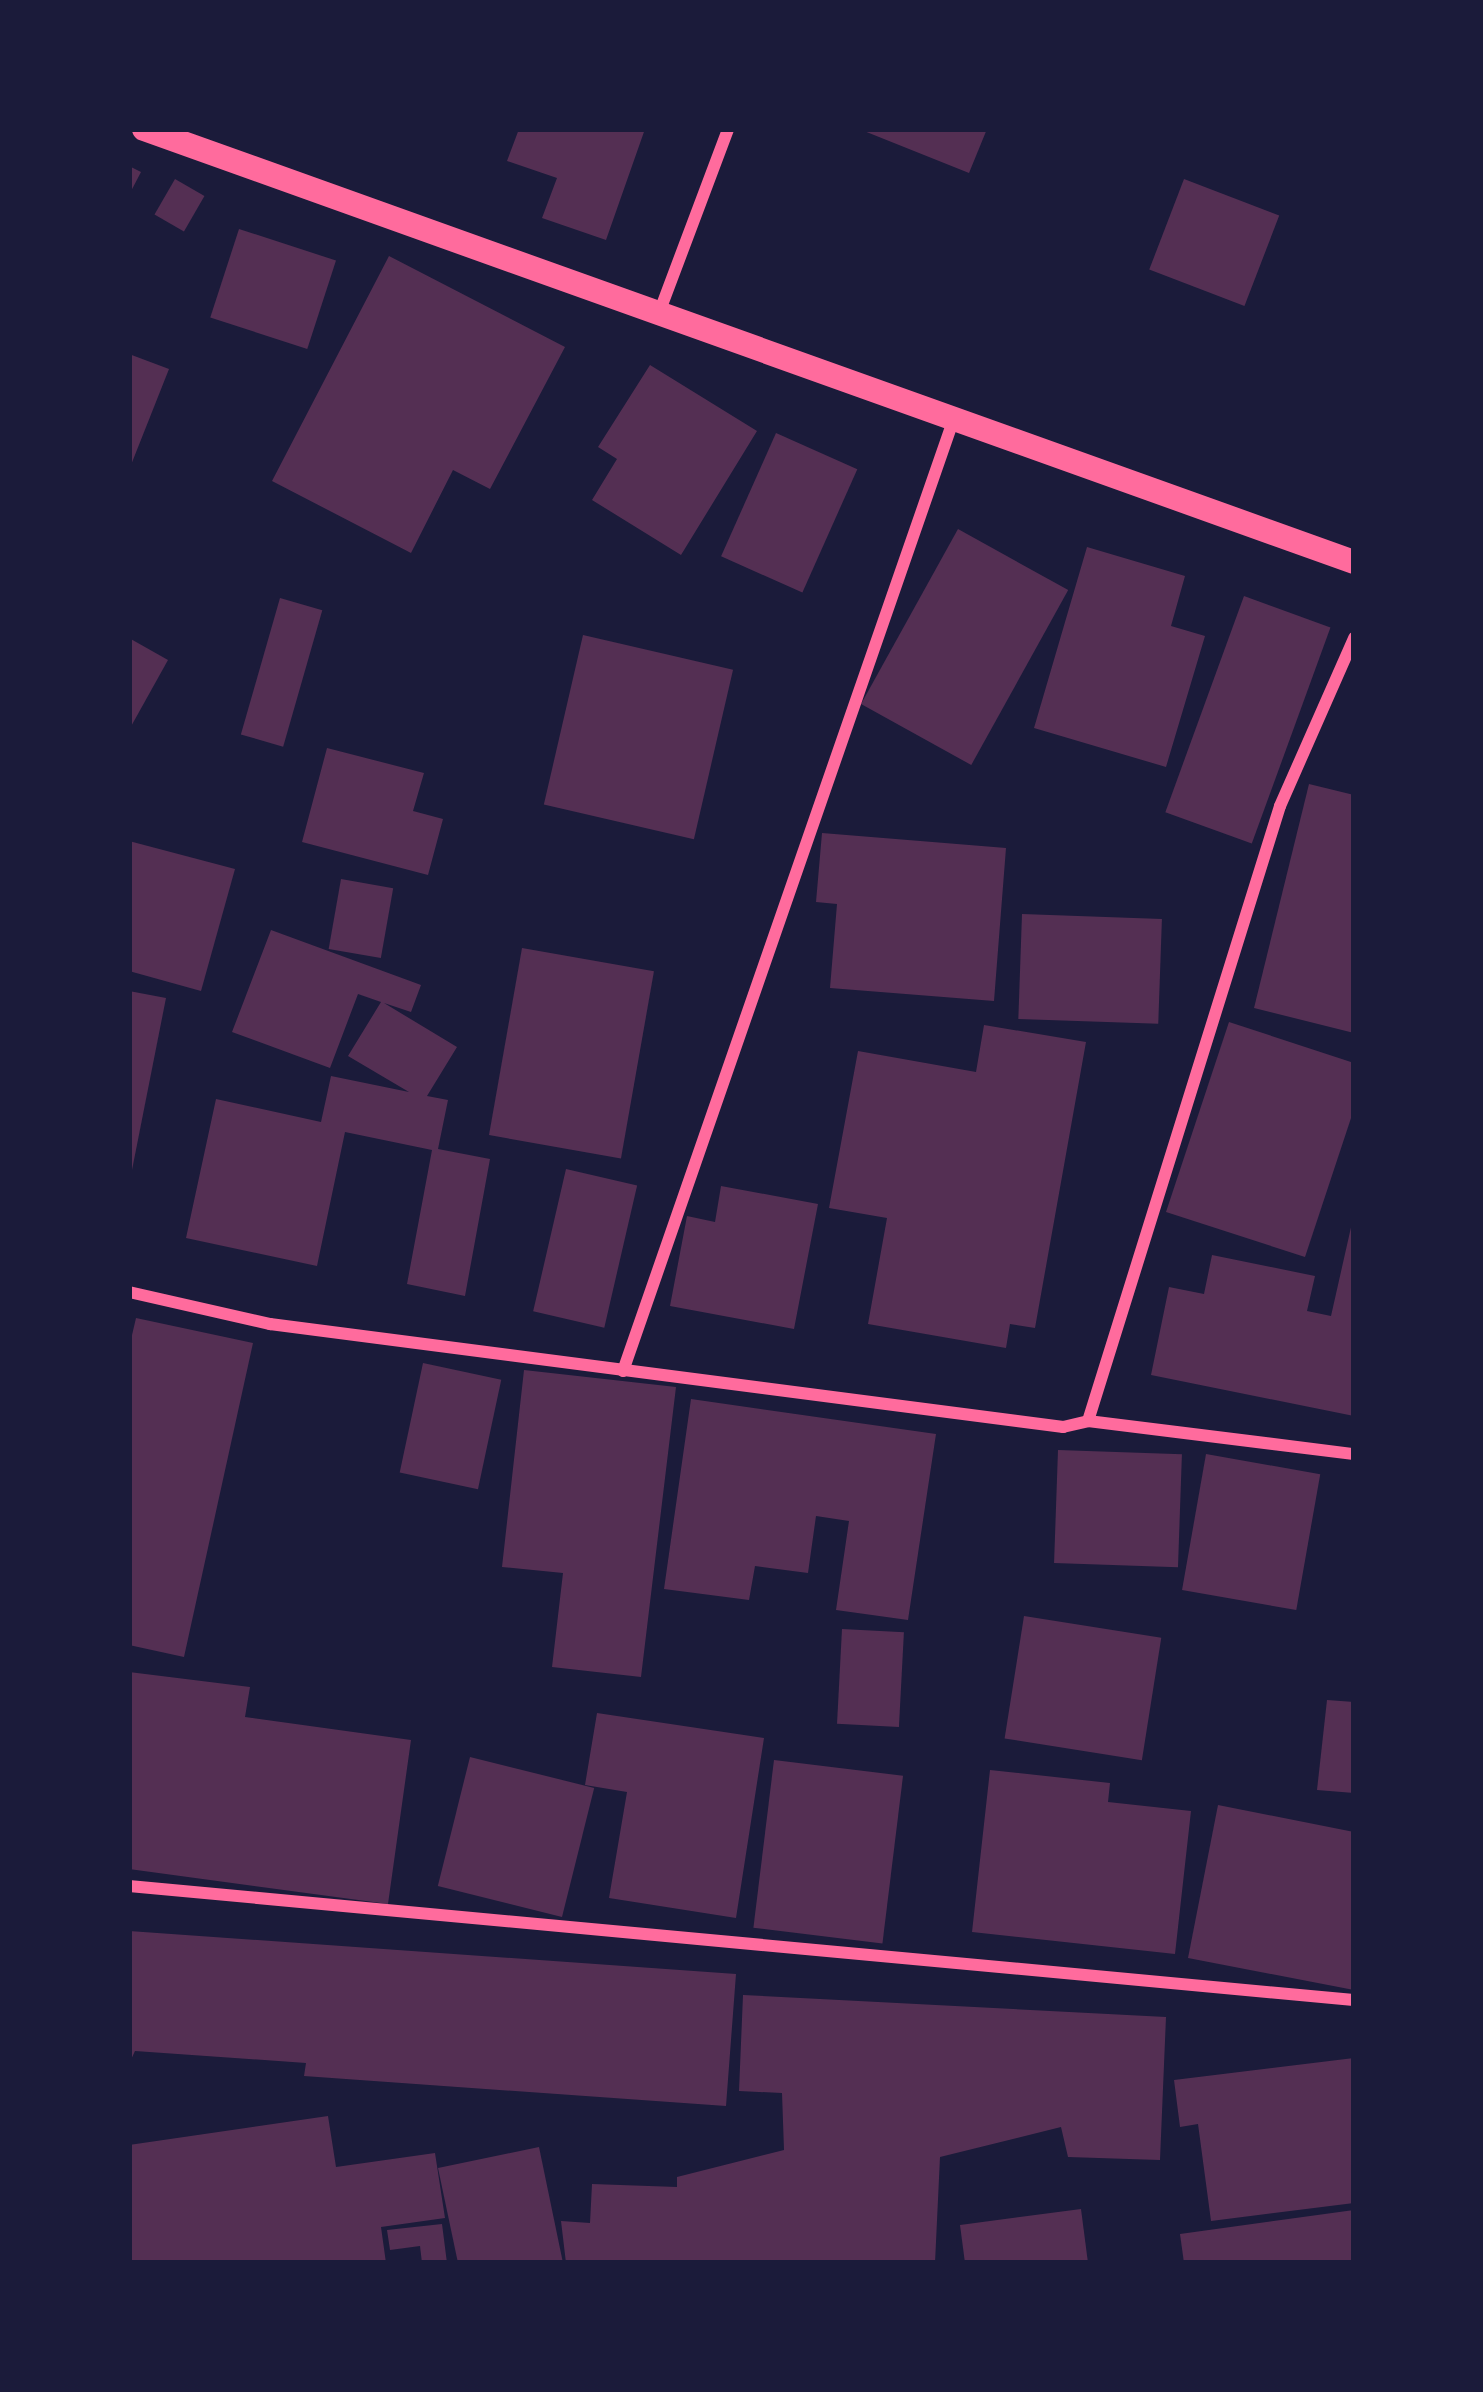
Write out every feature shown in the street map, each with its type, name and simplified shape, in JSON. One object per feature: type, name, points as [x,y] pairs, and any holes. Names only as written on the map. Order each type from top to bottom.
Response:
[{"type":"main road","points":[[144,129],[952,424],[1354,562]]},
{"type":"street","points":[[658,316],[728,129]]},
{"type":"street","points":[[623,1371],[952,424]]},
{"type":"street","points":[[1088,1421],[1280,806],[1354,638]]},
{"type":"street","points":[[129,1292],[271,1324],[623,1371],[1064,1427],[1088,1421],[1354,1454]]},
{"type":"street","points":[[129,1886],[1354,2000]]},
{"type":"building","points":[[519,129],[645,129],[606,240],[542,218],[557,178],[507,161]]},
{"type":"building","points":[[859,129],[987,129],[969,173]]},
{"type":"building","points":[[129,166],[141,172],[129,195]]},
{"type":"building","points":[[175,179],[204,196],[184,232],[154,215]]},
{"type":"building","points":[[1184,179],[1279,216],[1244,306],[1149,270]]},
{"type":"building","points":[[239,229],[336,261],[307,349],[210,317]]},
{"type":"building","points":[[389,256],[565,347],[490,489],[453,470],[411,553],[272,481]]},
{"type":"building","points":[[129,354],[169,369],[129,470]]},
{"type":"building","points":[[650,365],[757,431],[681,555],[592,500],[617,459],[598,447]]},
{"type":"building","points":[[776,433],[857,469],[802,593],[721,556]]},
{"type":"building","points":[[958,529],[1068,590],[971,765],[861,704]]},
{"type":"building","points":[[1087,547],[1185,576],[1171,626],[1205,636],[1166,767],[1034,728]]},
{"type":"building","points":[[1244,596],[1330,627],[1252,844],[1165,812]]},
{"type":"building","points":[[280,598],[322,610],[283,747],[241,734]]},
{"type":"building","points":[[583,635],[733,670],[694,839],[544,805]]},
{"type":"building","points":[[129,638],[168,660],[129,730]]},
{"type":"building","points":[[327,748],[424,773],[413,811],[443,819],[428,875],[302,842]]},
{"type":"building","points":[[1309,784],[1354,795],[1354,1033],[1254,1008]]},
{"type":"building","points":[[822,833],[1006,848],[994,1001],[830,988],[837,904],[816,902]]},
{"type":"building","points":[[129,841],[235,869],[201,991],[129,971]]},
{"type":"building","points":[[341,879],[393,888],[381,958],[329,949]]},
{"type":"building","points":[[1022,914],[1162,919],[1158,1024],[1018,1019]]},
{"type":"building","points":[[271,930],[421,985],[411,1012],[384,1003],[457,1047],[427,1096],[448,1100],[438,1149],[490,1159],[465,1296],[407,1284],[432,1150],[345,1132],[317,1266],[186,1238],[216,1099],[321,1122],[331,1076],[409,1092],[348,1056],[381,1002],[358,994],[330,1068],[232,1032]]},
{"type":"building","points":[[522,948],[654,971],[621,1158],[489,1135]]},
{"type":"building","points":[[129,991],[166,998],[131,1175],[129,1175]]},
{"type":"building","points":[[1229,1022],[1354,1063],[1354,1109],[1305,1257],[1166,1212]]},
{"type":"building","points":[[984,1025],[1086,1042],[1035,1328],[1010,1324],[1006,1348],[868,1324],[887,1218],[829,1208],[858,1051],[976,1072]]},
{"type":"building","points":[[566,1169],[637,1185],[604,1328],[533,1311]]},
{"type":"building","points":[[721,1186],[818,1204],[794,1329],[670,1306],[687,1216],[715,1222]]},
{"type":"building","points":[[1354,1214],[1354,1416],[1151,1375],[1169,1287],[1204,1294],[1212,1255],[1315,1276],[1307,1311],[1331,1316]]},
{"type":"building","points":[[136,1318],[253,1343],[184,1657],[129,1645],[129,1348]]},
{"type":"building","points":[[423,1363],[501,1380],[478,1489],[400,1473]]},
{"type":"building","points":[[524,1370],[676,1387],[641,1677],[552,1667],[563,1573],[502,1567]]},
{"type":"building","points":[[691,1399],[936,1434],[908,1620],[836,1610],[849,1521],[816,1516],[808,1573],[755,1566],[749,1600],[664,1589]]},
{"type":"building","points":[[1058,1450],[1182,1454],[1178,1567],[1054,1563]]},
{"type":"building","points":[[1206,1454],[1320,1474],[1296,1610],[1182,1590]]},
{"type":"building","points":[[1024,1616],[1161,1638],[1142,1760],[1005,1738]]},
{"type":"building","points":[[842,1629],[904,1632],[899,1727],[837,1724]]},
{"type":"building","points":[[129,1672],[250,1687],[245,1717],[411,1740],[388,1904],[129,1869]]},
{"type":"building","points":[[1327,1700],[1354,1702],[1354,1793],[1317,1790]]},
{"type":"building","points":[[597,1713],[764,1738],[736,1918],[609,1898],[627,1792],[585,1785]]},
{"type":"building","points":[[470,1757],[594,1788],[562,1917],[438,1886]]},
{"type":"building","points":[[774,1760],[903,1776],[882,1944],[753,1928]]},
{"type":"building","points":[[990,1770],[1110,1783],[1108,1802],[1191,1811],[1175,1954],[972,1932]]},
{"type":"building","points":[[1218,1805],[1354,1832],[1354,1990],[1188,1958]]},
{"type":"building","points":[[129,1931],[736,1974],[726,2106],[304,2076],[306,2063],[135,2051],[129,2064]]},
{"type":"building","points":[[743,1995],[1166,2017],[1160,2160],[1068,2157],[1061,2127],[940,2157],[935,2263],[566,2263],[561,2221],[590,2223],[592,2184],[677,2187],[677,2177],[784,2150],[782,2093],[739,2091]]},
{"type":"building","points":[[1354,2058],[1354,2203],[1211,2221],[1198,2124],[1180,2127],[1174,2080]]},
{"type":"building","points":[[328,2116],[336,2167],[435,2153],[445,2218],[381,2227],[386,2263],[129,2263],[129,2145]]},
{"type":"building","points":[[539,2147],[563,2263],[458,2263],[438,2168]]},
{"type":"building","points":[[1081,2209],[1088,2263],[965,2263],[960,2225]]},
{"type":"building","points":[[1354,2210],[1354,2263],[1184,2263],[1180,2234]]},
{"type":"building","points":[[442,2224],[447,2263],[422,2263],[420,2246],[390,2250],[387,2230]]}]
